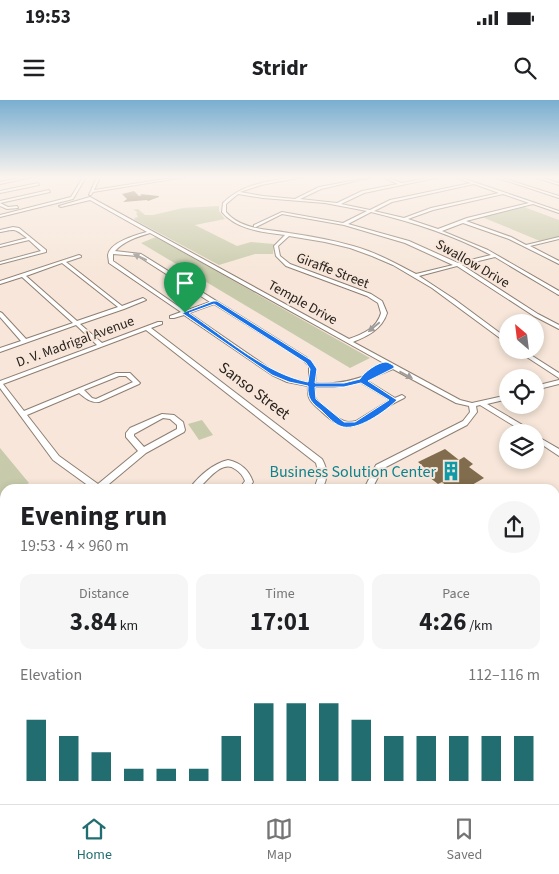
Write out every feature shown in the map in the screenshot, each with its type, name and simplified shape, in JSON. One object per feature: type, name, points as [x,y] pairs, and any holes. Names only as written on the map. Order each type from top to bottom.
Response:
[{"type":"street","points":[[0,218],[31,210]]},
{"type":"street","points":[[0,218],[37,210]]},
{"type":"street","points":[[0,218],[42,210]]},
{"type":"street","name":"Temple Drive","points":[[110,210],[458,402],[472,405],[499,399]]},
{"type":"street","points":[[224,210],[230,219],[252,228],[351,247],[390,261],[418,276],[499,335]]},
{"type":"street","points":[[364,210],[438,231],[476,246],[559,293]]},
{"type":"street","points":[[403,220],[430,210]]},
{"type":"street","points":[[438,231],[462,221],[506,210]]},
{"type":"street","points":[[344,224],[370,211]]},
{"type":"street","name":"Swallow Drive","points":[[255,226],[280,213],[344,224],[407,242],[458,265],[536,315],[559,327]]},
{"type":"street","points":[[462,221],[510,238],[559,263]]},
{"type":"street","points":[[0,231],[13,228],[44,251],[0,263]]},
{"type":"street","points":[[152,233],[130,239],[118,245],[111,252],[110,260],[114,265],[274,374],[291,381],[311,385],[344,385],[362,380],[389,365]]},
{"type":"street","name":"Giraffe Street","points":[[289,234],[276,246],[278,256],[284,262],[301,271],[369,295],[380,302],[384,318],[379,325],[370,332],[348,342]]},
{"type":"street","points":[[526,246],[559,238]]},
{"type":"street","points":[[0,246],[29,239]]},
{"type":"street","points":[[111,252],[139,255],[309,361],[313,369],[311,385],[313,400],[341,424],[348,426],[357,424],[394,400],[402,397]]},
{"type":"street","points":[[0,283],[79,256]]},
{"type":"street","points":[[418,276],[494,256]]},
{"type":"street","points":[[62,262],[122,308]]},
{"type":"street","points":[[22,275],[101,345]]},
{"type":"street","points":[[0,350],[143,300]]},
{"type":"street","points":[[172,317],[215,302]]},
{"type":"street","points":[[0,314],[26,341]]},
{"type":"street","name":"D. V. Madrigal Avenue","points":[[0,384],[160,323]]},
{"type":"street","name":"Sanso Street","points":[[147,328],[319,461],[324,469],[321,484]]},
{"type":"street","points":[[533,359],[559,376]]},
{"type":"street","points":[[22,414],[121,373],[128,374],[137,383],[97,401],[90,400],[80,390]]},
{"type":"street","points":[[362,380],[394,400]]},
{"type":"street","points":[[544,386],[559,382]]},
{"type":"street","points":[[0,384],[56,458],[92,484]]},
{"type":"street","points":[[544,390],[559,386]]},
{"type":"street","points":[[482,404],[515,424]]},
{"type":"street","points":[[370,484],[379,467],[465,423],[474,412],[472,405]]},
{"type":"street","points":[[105,484],[143,451],[178,433],[181,430],[181,424],[172,417],[162,416],[133,430],[130,433],[130,437],[143,451]]},
{"type":"street","points":[[544,443],[559,453]]},
{"type":"street","points":[[198,484],[219,464],[230,462],[238,466],[248,478],[247,484]]},
{"type":"green space","points":[[131,210],[139,210],[145,215],[175,210],[219,210],[225,219],[195,225],[237,246],[251,242],[274,244],[273,254],[255,254],[219,265],[135,220],[134,218],[138,217],[136,213],[138,213]]},
{"type":"green space","points":[[512,210],[532,210],[559,220],[559,237],[540,241],[482,217]]},
{"type":"green space","points":[[156,237],[370,358],[350,368],[141,243]]},
{"type":"green space","points":[[202,420],[213,435],[199,440],[188,424]]},
{"type":"green space","points":[[0,448],[29,483],[0,484]]},
{"type":"building","name":"Business Solution Center","points":[[445,449],[459,460],[464,457],[473,464],[469,467],[484,478],[474,484],[444,484],[442,482],[438,484],[429,477],[433,475],[418,462]]},
{"type":"place","name":"Business Solution Center","points":[[451,471]]},
{"type":"route","points":[[185,313],[215,302],[309,361],[313,369],[311,385],[344,385],[355,382],[362,380],[369,378],[392,367],[386,364],[366,374],[362,380],[394,400],[357,424],[348,426],[341,424],[313,400],[311,385],[282,378],[267,370],[185,313]]}]
